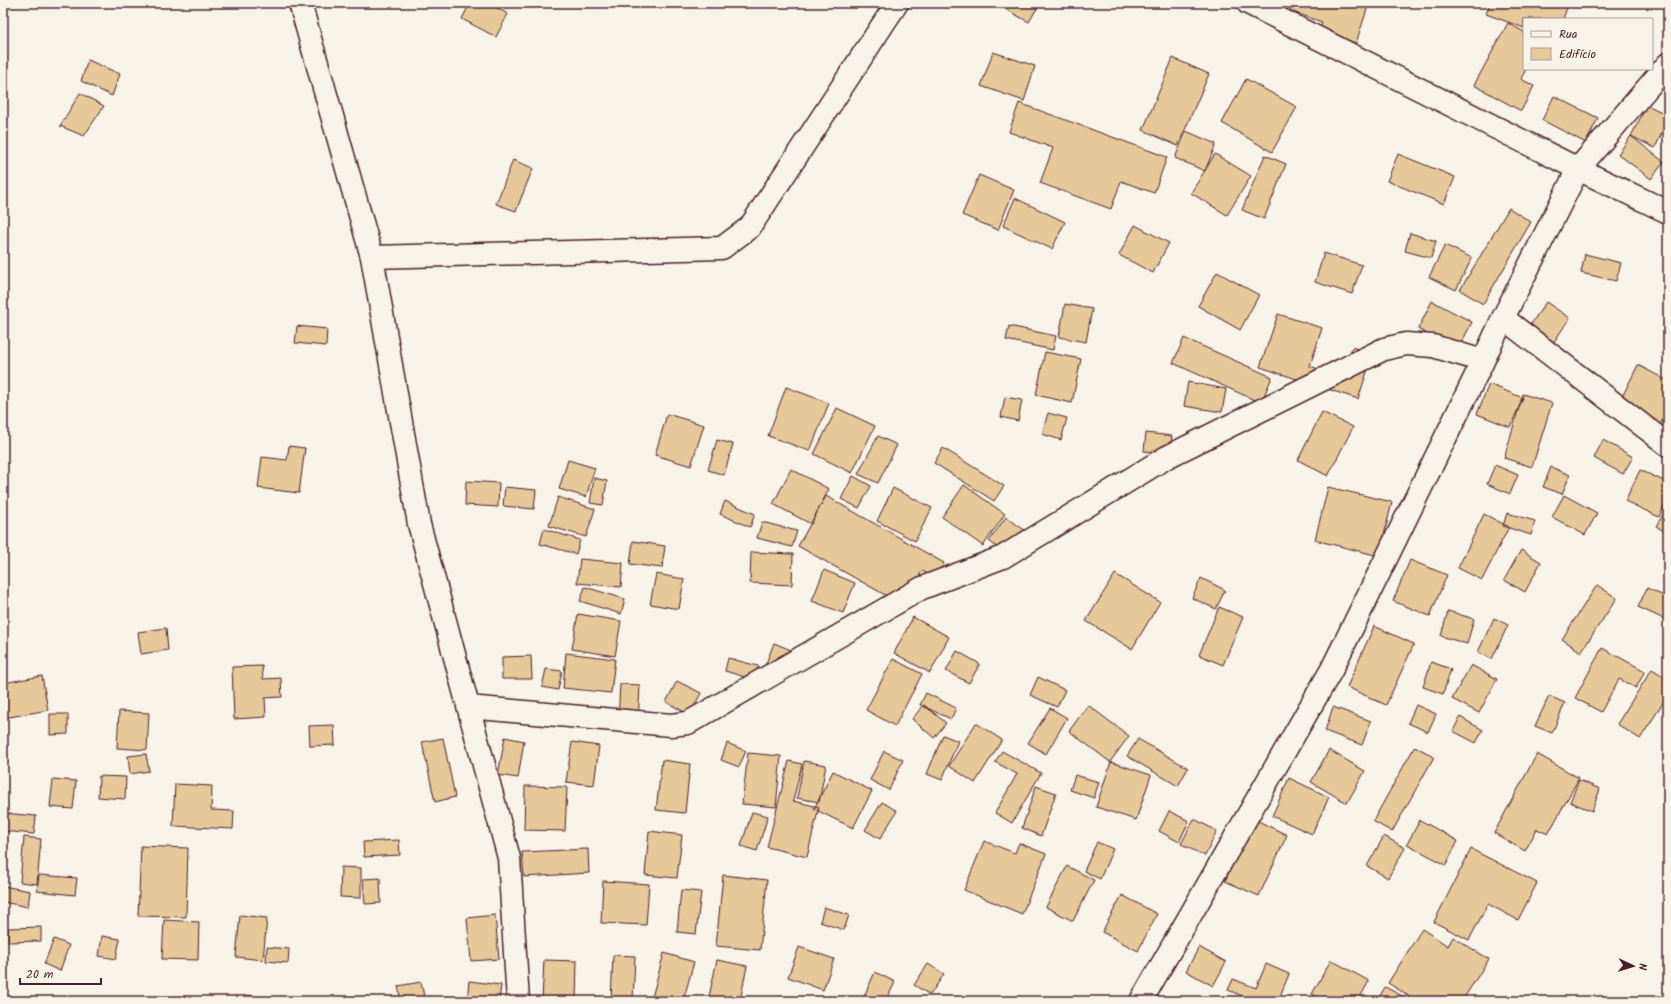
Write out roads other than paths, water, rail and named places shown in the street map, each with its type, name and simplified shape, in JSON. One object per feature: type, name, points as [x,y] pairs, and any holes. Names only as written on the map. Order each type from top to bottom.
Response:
[{"type":"street","points":[[300,3],[372,257],[419,524],[509,858],[518,1001]]},
{"type":"street","points":[[372,257],[722,248],[750,227],[898,3]]},
{"type":"street","points":[[1248,3],[1578,169],[1668,212]]},
{"type":"street","points":[[1142,1001],[1332,669],[1503,318],[1578,169],[1668,64]]},
{"type":"street","points":[[1503,318],[1668,445]]},
{"type":"street","points":[[468,707],[671,725],[688,723],[922,588],[1003,557],[1167,457],[1384,349],[1406,344],[1433,346],[1483,361]]}]
